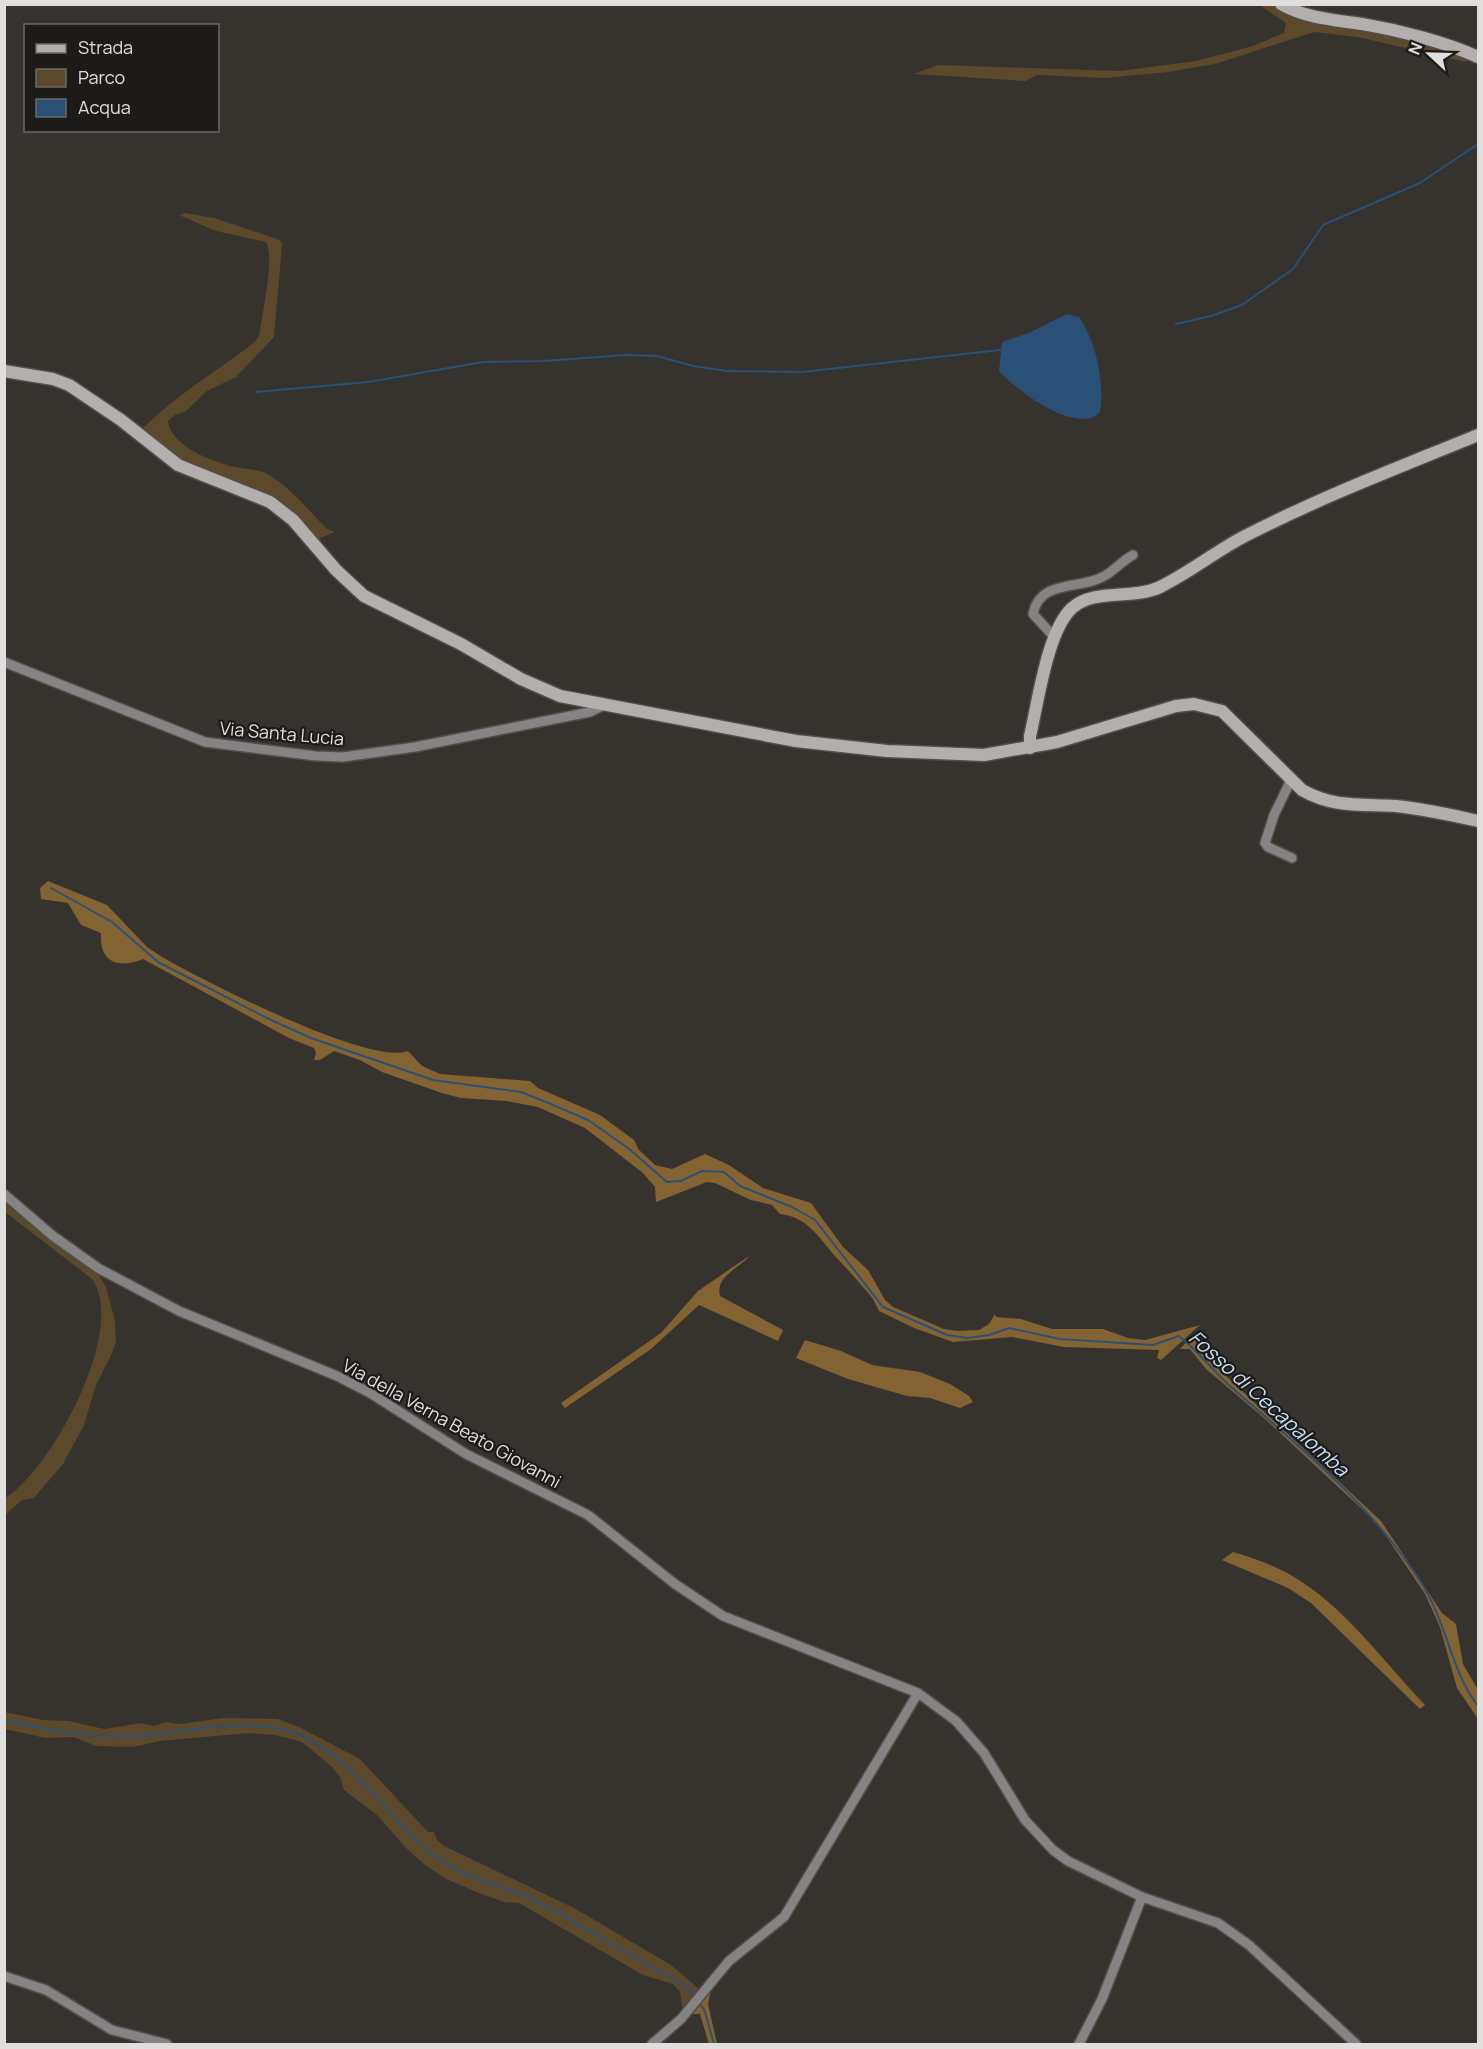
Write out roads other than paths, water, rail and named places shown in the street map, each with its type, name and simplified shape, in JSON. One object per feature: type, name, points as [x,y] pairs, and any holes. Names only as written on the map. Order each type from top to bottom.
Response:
[{"type":"main road","points":[[1281,4],[1324,19],[1364,24],[1461,49],[1479,57]]},
{"type":"main road","points":[[4,371],[53,379],[69,385],[122,420],[178,465],[270,502],[293,519],[352,586],[382,607],[461,644],[537,687],[560,696],[796,741],[887,751],[984,755],[1030,748],[1115,726],[1176,706],[1194,704],[1222,711],[1291,780],[1318,799],[1333,803],[1396,806],[1479,821]]},
{"type":"main road","points":[[1030,748],[1030,736],[1055,638],[1072,608],[1083,602],[1108,596],[1132,596],[1159,588],[1244,537],[1309,505],[1479,435]]},
{"type":"street","points":[[1055,638],[1033,614],[1038,598],[1047,592],[1106,575],[1132,555]]},
{"type":"street","name":"Via Santa Lucia","points":[[4,662],[205,742],[316,756],[344,757],[415,747],[590,712],[602,705]]},
{"type":"street","points":[[1291,780],[1274,815],[1265,843],[1268,847],[1292,858]]},
{"type":"street","name":"Via della Verna Beato Giovanni","points":[[4,1194],[53,1236],[98,1268],[179,1311],[345,1380],[466,1454],[588,1515],[675,1584],[723,1616],[918,1693],[956,1721],[984,1753],[1025,1820],[1053,1850],[1068,1862],[1142,1897],[1218,1923],[1249,1945],[1356,2044]]},
{"type":"street","points":[[652,2044],[694,2006],[729,1960],[784,1917],[918,1693]]},
{"type":"street","points":[[1079,2044],[1102,1999],[1142,1897]]},
{"type":"street","points":[[4,1976],[46,1990],[112,2030],[167,2044]]},
{"type":"water","points":[[1067,314],[1079,317],[1090,338],[1098,363],[1101,388],[1100,412],[1090,418],[1062,415],[1047,408],[1019,389],[999,371],[1002,342],[1031,332]]},
{"type":"waterway","points":[[1176,324],[1211,316],[1242,305],[1293,269],[1323,225],[1420,183],[1478,144]]},
{"type":"waterway","points":[[256,392],[368,382],[483,362],[544,361],[626,355],[657,356],[693,366],[727,371],[802,372],[1000,350]]},
{"type":"waterway","name":"Fosso di Cecapalomba","points":[[51,888],[112,922],[158,962],[311,1038],[433,1080],[521,1092],[546,1102],[588,1120],[628,1148],[667,1182],[681,1181],[702,1171],[724,1172],[740,1186],[792,1207],[815,1220],[883,1307],[947,1335],[967,1338],[989,1335],[1009,1328],[1060,1339],[1153,1345],[1179,1336],[1231,1387],[1311,1457],[1385,1533],[1426,1591],[1440,1620],[1455,1664],[1478,1706]]},
{"type":"waterway","points":[[4,1720],[52,1730],[119,1737],[240,1725],[275,1728],[300,1735],[323,1748],[343,1764],[398,1822],[446,1864],[467,1875],[523,1895],[561,1914],[685,1986],[695,1998]]},
{"type":"waterway","points":[[698,2002],[704,2009],[714,2044]]}]
